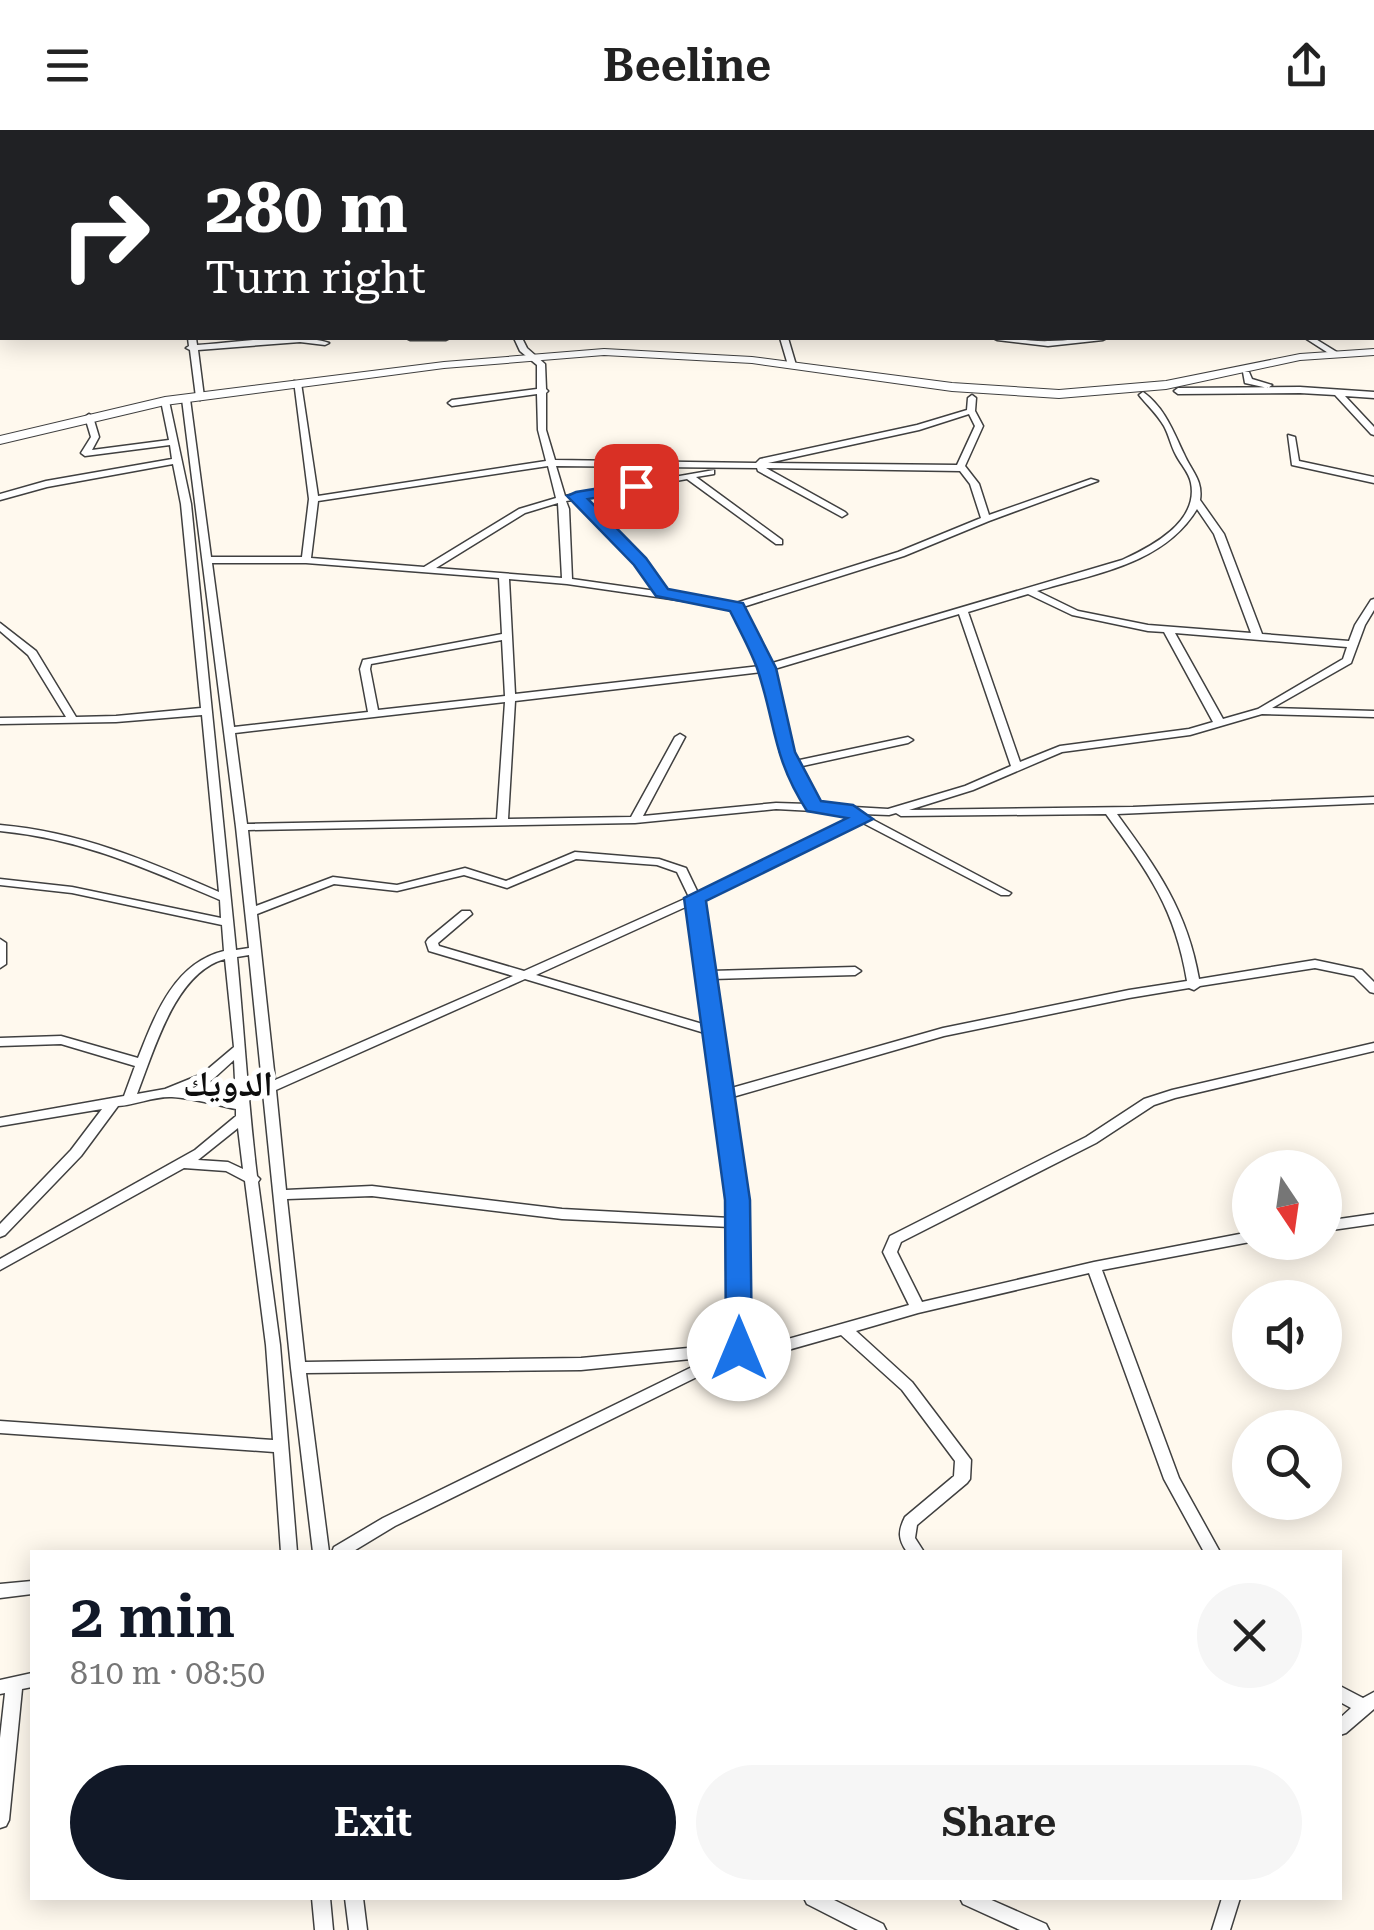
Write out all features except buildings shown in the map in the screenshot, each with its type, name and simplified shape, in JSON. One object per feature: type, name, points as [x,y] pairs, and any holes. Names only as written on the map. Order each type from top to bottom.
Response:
[{"type":"street","points":[[318,1550],[252,912],[211,582],[191,343],[300,340],[325,344]]},
{"type":"street","points":[[519,340],[541,364],[542,430],[562,499],[568,540],[567,581]]},
{"type":"street","points":[[552,356],[586,340]]},
{"type":"street","points":[[584,354],[589,340]]},
{"type":"street","points":[[591,340],[602,348],[792,365],[1011,393],[1104,395],[1178,390],[1274,364],[1374,355]]},
{"type":"street","points":[[785,340],[792,365]]},
{"type":"street","points":[[1015,340],[1048,344],[1085,340]]},
{"type":"street","points":[[1312,340],[1336,354]]},
{"type":"street","points":[[0,443],[89,417],[165,401],[532,357],[647,353]]},
{"type":"street","points":[[584,354],[771,371],[972,404],[1066,402],[1336,354],[1374,355]]},
{"type":"street","points":[[1246,374],[1246,379],[1254,383],[1300,390]]},
{"type":"street","points":[[297,383],[314,499],[306,560]]},
{"type":"street","points":[[1178,390],[1300,390],[1374,395]]},
{"type":"street","points":[[452,403],[544,391]]},
{"type":"street","points":[[1336,391],[1374,432]]},
{"type":"street","points":[[229,731],[766,668],[1138,557],[1176,531],[1196,502],[1196,482],[1180,457],[1172,426],[1143,395]]},
{"type":"street","points":[[165,401],[195,584],[243,1112],[273,1344],[289,1550]]},
{"type":"street","points":[[426,570],[508,517],[562,499],[862,441],[972,404]]},
{"type":"street","points":[[962,468],[979,426],[972,404]]},
{"type":"street","points":[[89,417],[95,437],[84,453],[172,442]]},
{"type":"street","points":[[1290,438],[1295,464],[1374,480]]},
{"type":"street","points":[[0,498],[34,486],[177,461]]},
{"type":"street","points":[[314,499],[550,463],[962,468]]},
{"type":"street","points":[[760,468],[842,514]]},
{"type":"street","points":[[962,468],[974,484],[986,518]]},
{"type":"street","points":[[690,477],[779,542]]},
{"type":"street","points":[[210,560],[306,560],[567,581],[736,606],[901,554],[986,518],[1094,481]]},
{"type":"street","points":[[576,496],[640,561],[662,593]]},
{"type":"street","points":[[1196,502],[1219,534],[1257,635]]},
{"type":"street","points":[[502,822],[510,698],[504,576]]},
{"type":"street","points":[[195,584],[211,582]]},
{"type":"street","points":[[1030,591],[1075,613],[1168,630],[1352,644]]},
{"type":"street","points":[[889,812],[969,788],[1060,749],[1165,736],[1260,711],[1343,664],[1374,602]]},
{"type":"street","points":[[736,606],[766,668],[790,765],[814,806]]},
{"type":"street","points":[[963,612],[1016,766]]},
{"type":"street","points":[[1360,625],[1374,630]]},
{"type":"street","points":[[0,626],[32,653],[73,720]]},
{"type":"street","points":[[1168,630],[1220,724]]},
{"type":"street","points":[[373,713],[364,669],[367,662],[507,636]]},
{"type":"street","points":[[0,721],[207,711]]},
{"type":"street","points":[[1260,711],[1374,714]]},
{"type":"street","points":[[635,820],[680,736]]},
{"type":"street","points":[[790,765],[908,740]]},
{"type":"street","points":[[242,827],[635,820],[753,807],[814,806],[889,812],[1110,811],[1374,800]]},
{"type":"street","points":[[846,809],[1005,893]]},
{"type":"street","points":[[1110,811],[1175,908],[1186,937],[1194,986]]},
{"type":"street","points":[[268,1088],[862,819]]},
{"type":"street","points":[[0,828],[43,830],[86,840],[226,899]]},
{"type":"street","points":[[252,912],[334,880],[397,888],[465,872],[507,885],[575,855],[673,865],[686,875],[694,898],[715,1032],[739,1223],[738,1352]]},
{"type":"street","points":[[0,882],[72,890],[228,923]]},
{"type":"street","points":[[466,914],[432,942],[433,948],[715,1032]]},
{"type":"street","points":[[0,943],[0,964]]},
{"type":"street","points":[[128,1102],[158,1027],[185,983],[204,963],[255,951]]},
{"type":"street","points":[[724,1095],[943,1032],[1111,997],[1328,964],[1358,973],[1374,989]]},
{"type":"street","points":[[706,975],[856,971]]},
{"type":"street","points":[[0,1042],[61,1040],[144,1064]]},
{"type":"street","points":[[918,1308],[890,1252],[900,1235],[1091,1140],[1159,1098],[1374,1047]]},
{"type":"street","points":[[0,1122],[112,1106],[168,1093],[207,1078],[240,1048]]},
{"type":"street","points":[[168,1093],[243,1112]]},
{"type":"street","points":[[0,1232],[76,1153],[112,1106]]},
{"type":"street","points":[[0,1264],[217,1142],[243,1112]]},
{"type":"street","points":[[182,1163],[228,1167],[253,1180]]},
{"type":"street","points":[[280,1195],[372,1191],[562,1214],[739,1223]]},
{"type":"street","points":[[1342,1224],[1374,1219]]},
{"type":"street","points":[[258,1223],[282,1220]]},
{"type":"street","points":[[298,1368],[582,1364],[738,1352],[1094,1266],[1232,1240]]},
{"type":"street","points":[[1094,1266],[1172,1479],[1211,1550]]},
{"type":"street","points":[[844,1328],[907,1386],[963,1460],[962,1479],[906,1530],[906,1538],[915,1550]]},
{"type":"street","points":[[343,1550],[464,1484],[738,1352]]},
{"type":"street","points":[[0,1427],[278,1446]]},
{"type":"street","points":[[0,1591],[30,1588]]},
{"type":"street","points":[[0,1820],[7,1686]]},
{"type":"street","points":[[1342,1694],[1368,1702],[1342,1726]]},
{"type":"street","points":[[320,1900],[324,1930]]},
{"type":"street","points":[[354,1900],[358,1930]]},
{"type":"street","points":[[817,1900],[876,1930]]},
{"type":"street","points":[[973,1900],[1040,1930]]},
{"type":"street","points":[[1221,1930],[1230,1900]]},
{"type":"district","name":"الدويك","points":[[228,1084]]},
{"type":"route","points":[[636,486],[576,496],[640,561],[662,593],[736,606],[766,668],[785,752],[802,787],[814,806],[846,809],[862,819],[694,898],[738,1200],[739,1349]]}]
